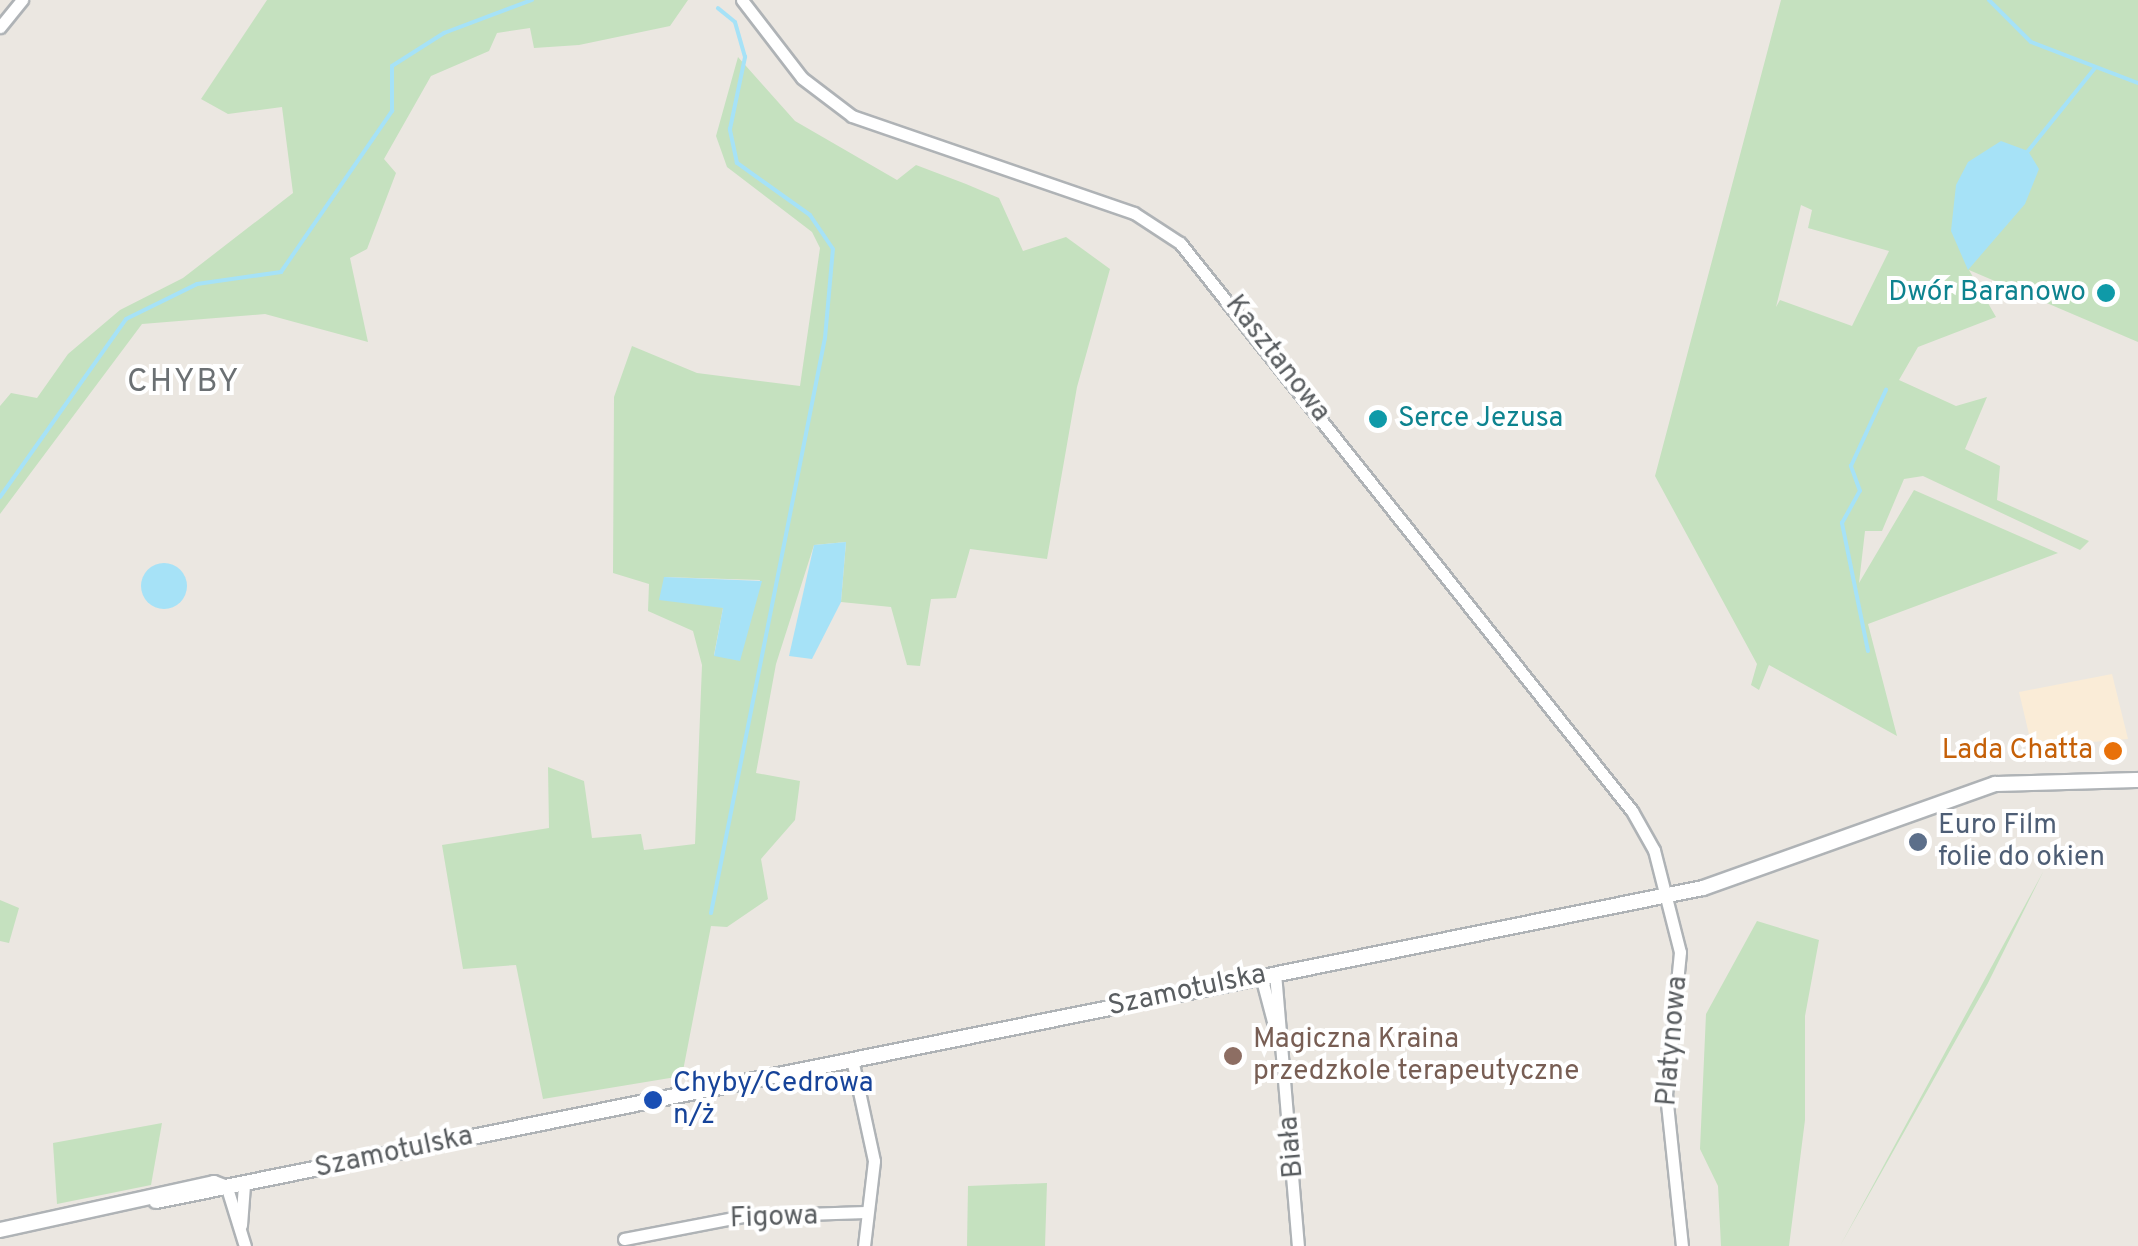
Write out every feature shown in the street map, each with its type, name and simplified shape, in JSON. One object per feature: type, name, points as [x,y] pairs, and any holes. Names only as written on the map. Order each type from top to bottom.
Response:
[{"type":"street","points":[[0,26],[22,0]]},
{"type":"street","name":"Kasztanowa","points":[[742,0],[802,78],[852,116],[1134,213],[1196,258],[1632,811],[1668,896]]},
{"type":"street","name":"Szamotulska","points":[[0,1230],[244,1185],[1268,974],[1668,896],[1784,864],[1972,789],[2066,776],[2138,780]]},
{"type":"street","name":"Platynowa","points":[[1668,896],[1680,974],[1666,1122],[1682,1246]]},
{"type":"street","name":"Biała","points":[[1268,974],[1281,1048],[1298,1246]]},
{"type":"street","points":[[852,1059],[874,1160],[864,1246]]},
{"type":"street","points":[[241,1225],[244,1185]]},
{"type":"street","points":[[227,1188],[245,1246]]},
{"type":"street","name":"Figowa","points":[[624,1239],[742,1216],[866,1212]]},
{"type":"shaded area","points":[[2112,674],[2128,739],[2032,747],[2019,692]]},
{"type":"green space","points":[[267,0],[688,0],[670,26],[579,45],[534,48],[530,28],[497,33],[489,51],[431,76],[384,159],[396,173],[367,249],[350,258],[368,342],[265,314],[142,324],[0,514],[0,406],[11,393],[37,398],[68,354],[120,310],[183,278],[293,193],[282,107],[228,114],[201,99]]},
{"type":"green space","points":[[1781,0],[2138,0],[2138,342],[1969,270],[1996,317],[1918,347],[1899,380],[1956,406],[1987,397],[1965,449],[2000,466],[1997,500],[2089,541],[2080,550],[1923,476],[1904,479],[1882,531],[1865,531],[1859,583],[1914,490],[2058,553],[1868,624],[1897,736],[1769,665],[1759,690],[1751,685],[1757,664],[1655,476]],"holes":[[[1801,205],[1812,210],[1808,228],[1889,251],[1852,326],[1780,300],[1776,307]]]},
{"type":"green space","points":[[738,57],[795,121],[897,180],[916,165],[966,184],[999,198],[1023,251],[1066,237],[1110,269],[1077,387],[1047,559],[970,549],[956,598],[931,599],[920,666],[907,665],[891,607],[841,602],[846,542],[814,545],[776,664],[756,773],[800,781],[795,820],[761,859],[768,899],[727,927],[711,926],[682,1076],[543,1099],[516,965],[463,969],[442,845],[549,828],[548,767],[584,781],[592,838],[641,834],[644,850],[695,844],[702,665],[693,631],[648,611],[649,584],[613,573],[614,397],[632,346],[697,373],[800,386],[820,248],[812,232],[727,167],[716,136]],"holes":[[[664,577],[760,580],[739,660],[714,655],[723,608]]]},
{"type":"green space","points":[[2046,866],[1988,983],[1840,1246],[2043,872]]},
{"type":"green space","points":[[0,900],[19,908],[9,943],[0,941]]},
{"type":"green space","points":[[1757,921],[1819,940],[1805,1016],[1805,1120],[1789,1246],[1721,1246],[1718,1186],[1700,1149],[1706,1014]]},
{"type":"green space","points":[[162,1123],[151,1185],[57,1204],[53,1143]]},
{"type":"green space","points":[[1047,1183],[1045,1246],[967,1246],[968,1186]]},
{"type":"water","points":[[2001,141],[2028,151],[2039,169],[2025,204],[1968,270],[1951,231],[1956,185],[1968,162]]},
{"type":"water","points":[[846,542],[841,602],[812,659],[789,656],[814,545]]},
{"type":"water","points":[[164,563],[180,570],[187,586],[180,602],[164,609],[148,602],[141,586],[148,570]]},
{"type":"water","points":[[664,577],[762,581],[740,661],[714,656],[723,608],[659,600]]},
{"type":"waterway","points":[[0,497],[126,319],[197,284],[281,272],[392,111],[392,66],[444,33],[532,0]]},
{"type":"waterway","points":[[1989,0],[2031,42],[2138,83]]},
{"type":"waterway","points":[[711,913],[825,338],[833,249],[810,215],[737,163],[730,129],[745,57],[735,22],[718,8]]},
{"type":"waterway","points":[[2028,151],[2095,68]]},
{"type":"waterway","points":[[1868,651],[1842,523],[1860,491],[1851,466],[1886,390]]},
{"type":"place","name":"Dwór Baranowo","points":[[2106,293]]},
{"type":"place","name":"Serce Jezusa","points":[[1378,419]]},
{"type":"place","name":"Lada Chatta","points":[[2113,751]]},
{"type":"place","name":"Euro Film folie do okien","points":[[1918,842]]},
{"type":"place","name":"Magiczna Kraina przedzkole terapeutyczne","points":[[1233,1056]]},
{"type":"place","name":"Chyby/Cedrowa n/ż","points":[[653,1100]]},
{"type":"district","name":"CHYBY","points":[[184,383]]}]
